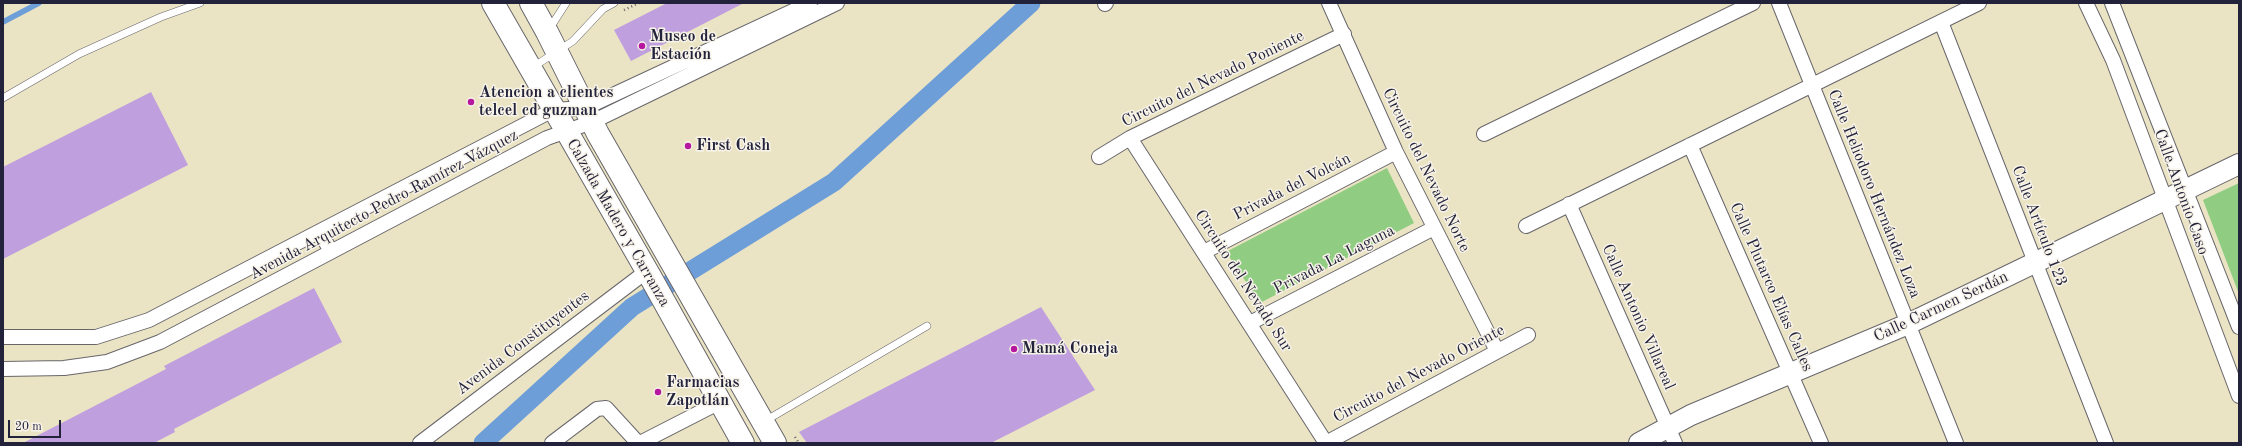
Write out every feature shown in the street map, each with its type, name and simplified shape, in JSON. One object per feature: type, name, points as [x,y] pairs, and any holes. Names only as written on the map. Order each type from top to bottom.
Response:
[{"type":"main road","name":"Calzada Madero y Carranza","points":[[493,3],[565,131],[691,348],[743,443]]},
{"type":"main road","name":"Calzada Madero y Carranza","points":[[531,3],[589,115],[775,443]]},
{"type":"main road","points":[[691,348],[713,334]]},
{"type":"street","name":"Avenida Arquitecto Pedro Ramírez Vázquez","points":[[3,369],[64,368],[107,362],[160,342],[547,138],[565,131],[589,115],[810,3]]},
{"type":"street","name":"Avenida Arquitecto Pedro Ramírez Vázquez","points":[[3,337],[96,338],[149,320],[553,110],[589,115],[837,3]]},
{"type":"street","name":"Circuito del Nevado Norte","points":[[1329,3],[1396,152],[1497,351]]},
{"type":"street","points":[[1484,134],[1753,3]]},
{"type":"street","name":"Calle Heliodoro Hernández Loza","points":[[1779,3],[1956,443]]},
{"type":"street","points":[[1526,226],[1979,3]]},
{"type":"street","name":"Calle Antonio Caso","points":[[2086,3],[2113,60],[2238,388]]},
{"type":"street","name":"Calle Antonio Caso","points":[[2112,3],[2239,326]]},
{"type":"street","name":"Calle Artículo 123","points":[[1941,22],[2106,443]]},
{"type":"street","name":"Circuito del Nevado Poniente","points":[[1099,157],[1130,138],[1344,34]]},
{"type":"street","name":"Circuito del Nevado Sur","points":[[1130,138],[1250,322],[1326,443]]},
{"type":"street","name":"Calle Plutarco Elías Calles","points":[[1690,145],[1821,443]]},
{"type":"street","name":"Privada del Volcán","points":[[1204,252],[1396,152]]},
{"type":"street","name":"Calle Carmen Serdán","points":[[1639,443],[1672,435],[1691,415],[1908,324],[2187,191],[2239,164]]},
{"type":"street","name":"Calle Antonio Villareal","points":[[1569,204],[1672,435]]},
{"type":"street","name":"Privada La Laguna","points":[[1250,322],[1434,228]]},
{"type":"street","points":[[320,231],[331,252]]},
{"type":"street","name":"Avenida Constituyentes","points":[[420,443],[649,275]]},
{"type":"street","name":"Circuito del Nevado Oriente","points":[[1326,443],[1528,335]]},
{"type":"street","points":[[552,443],[596,409],[606,408],[639,443],[720,402]]},
{"type":"lane","points":[[3,98],[79,54],[161,17],[200,3]]},
{"type":"lane","points":[[547,32],[566,3]]},
{"type":"lane","points":[[530,69],[572,41],[601,6],[614,3]]},
{"type":"lane","points":[[763,422],[927,326]]},
{"type":"path","points":[[620,13],[639,3]]},
{"type":"green space","points":[[1387,168],[1414,223],[1260,303],[1226,252]]},
{"type":"green space","points":[[2239,183],[2239,294],[2203,200]]},
{"type":"building","name":"Museo de Estación","points":[[667,3],[744,3],[631,61],[614,30]]},
{"type":"building","points":[[151,92],[188,165],[3,259],[3,167]]},
{"type":"building","points":[[314,288],[342,342],[174,429],[175,432],[154,443],[23,443],[166,369],[164,366]]},
{"type":"building","name":"Mamá Coneja","points":[[1041,307],[1095,390],[991,443],[807,443],[799,432]]},
{"type":"waterway","points":[[3,22],[39,3]]},
{"type":"waterway","points":[[483,443],[632,307],[834,182],[1031,3]]},
{"type":"place","name":"Museo de Estación","points":[[642,46]]},
{"type":"place","name":"Atencion a clientes telcel cd guzman","points":[[471,102]]},
{"type":"place","name":"First Cash","points":[[688,146]]},
{"type":"place","name":"Mamá Coneja","points":[[1014,349]]},
{"type":"place","name":"Farmacias Zapotlán","points":[[658,392]]}]
